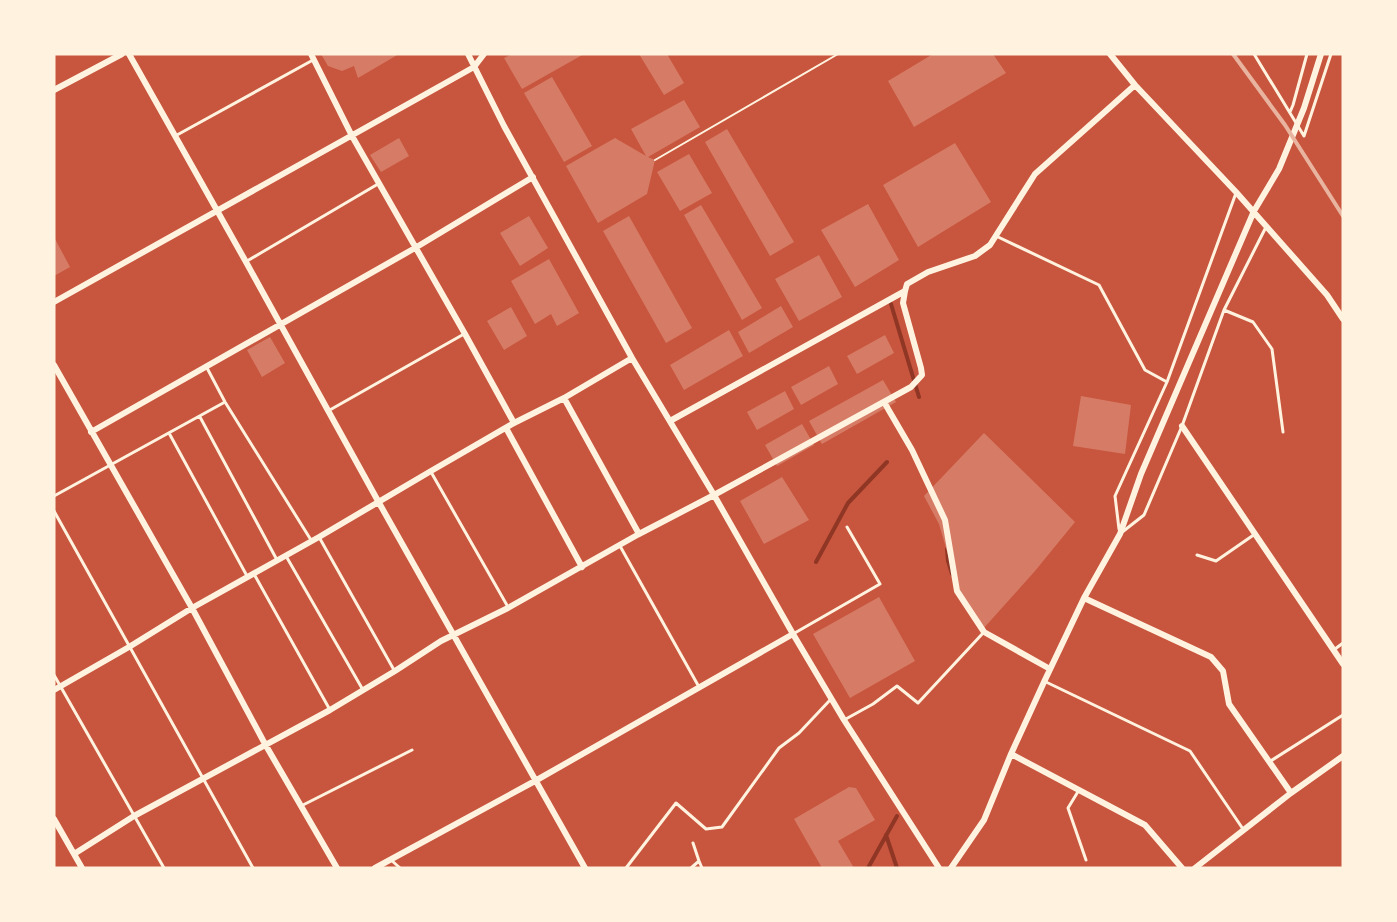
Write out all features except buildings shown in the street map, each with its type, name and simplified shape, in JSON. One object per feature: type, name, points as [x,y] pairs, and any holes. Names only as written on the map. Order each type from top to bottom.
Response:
[{"type":"street","points":[[54,90],[122,54]]},
{"type":"street","points":[[129,54],[585,868]]},
{"type":"street","points":[[468,54],[504,126],[632,358],[831,699],[939,868]]},
{"type":"street","points":[[54,302],[474,67],[484,54]]},
{"type":"street","points":[[1110,54],[1135,85],[1236,192],[1328,295],[1343,319]]},
{"type":"street","points":[[951,868],[984,820],[1050,669],[1084,598],[1120,534],[1141,474],[1254,212],[1279,169],[1304,108],[1321,54]]},
{"type":"street","points":[[313,57],[352,136],[514,423]]},
{"type":"street","points":[[74,854],[134,816],[330,710],[441,641],[508,608],[639,534],[911,387],[922,375],[903,303],[907,284],[928,272],[975,256],[990,245],[1035,174],[1135,85]]},
{"type":"street","points":[[91,432],[415,248],[533,177]]},
{"type":"street","points":[[670,421],[905,291]]},
{"type":"street","points":[[57,688],[378,501],[632,358]]},
{"type":"street","points":[[54,364],[192,608],[265,744],[337,868]]},
{"type":"street","points":[[564,398],[639,534]]},
{"type":"street","points":[[884,402],[912,450],[945,520],[957,591],[984,632],[1050,669]]},
{"type":"street","points":[[1182,426],[1343,664]]},
{"type":"street","points":[[506,428],[582,567]]},
{"type":"street","points":[[1084,598],[1211,657],[1223,671],[1229,704],[1291,793]]},
{"type":"street","points":[[375,868],[535,781],[793,634]]},
{"type":"street","points":[[1011,754],[1145,825],[1182,868]]},
{"type":"street","points":[[1195,868],[1291,793],[1343,756]]},
{"type":"street","points":[[54,819],[82,868]]},
{"type":"lane","points":[[1254,54],[1304,136],[1331,54]]},
{"type":"lane","points":[[1290,112],[1307,54]]},
{"type":"lane","points":[[175,136],[313,57]]},
{"type":"lane","points":[[246,262],[380,183]]},
{"type":"lane","points":[[1120,534],[1115,496],[1167,382],[1236,192]]},
{"type":"lane","points":[[1120,534],[1144,515],[1182,426],[1224,310],[1266,226]]},
{"type":"lane","points":[[996,236],[1099,285],[1145,370],[1167,382]]},
{"type":"lane","points":[[1224,310],[1253,322],[1272,350],[1283,432]]},
{"type":"lane","points":[[328,411],[465,334]]},
{"type":"lane","points":[[206,366],[225,402],[312,541]]},
{"type":"lane","points":[[54,496],[225,402]]},
{"type":"lane","points":[[199,416],[277,560]]},
{"type":"lane","points":[[169,433],[330,710]]},
{"type":"lane","points":[[431,471],[508,608]]},
{"type":"lane","points":[[54,511],[253,868]]},
{"type":"lane","points":[[793,634],[880,584],[847,527]]},
{"type":"lane","points":[[1197,555],[1216,561],[1255,534]]},
{"type":"lane","points":[[319,537],[395,671]]},
{"type":"lane","points":[[620,546],[699,687]]},
{"type":"lane","points":[[286,556],[363,690]]},
{"type":"lane","points":[[844,720],[873,704],[897,686],[918,703],[984,632]]},
{"type":"lane","points":[[1333,650],[1343,643]]},
{"type":"lane","points":[[54,675],[57,688],[164,868]]},
{"type":"lane","points":[[1044,682],[1190,751],[1244,830]]},
{"type":"lane","points":[[626,868],[676,802],[706,829],[722,827],[779,748],[799,733],[831,699]]},
{"type":"lane","points":[[1269,762],[1343,715]]},
{"type":"lane","points":[[301,806],[412,750]]},
{"type":"lane","points":[[1079,790],[1068,808],[1086,860]]},
{"type":"lane","points":[[693,843],[702,868]]},
{"type":"lane","points":[[391,860],[400,868]]},
{"type":"lane","points":[[691,868],[699,861]]},
{"type":"path","points":[[655,160],[838,54]]},
{"type":"waterway","points":[[891,304],[919,397]]},
{"type":"waterway","points":[[816,562],[848,503],[887,462]]},
{"type":"waterway","points":[[947,549],[952,574]]},
{"type":"waterway","points":[[868,868],[897,816]]},
{"type":"waterway","points":[[886,835],[897,868]]},
{"type":"railway","points":[[1233,54],[1285,125],[1343,216]]}]
